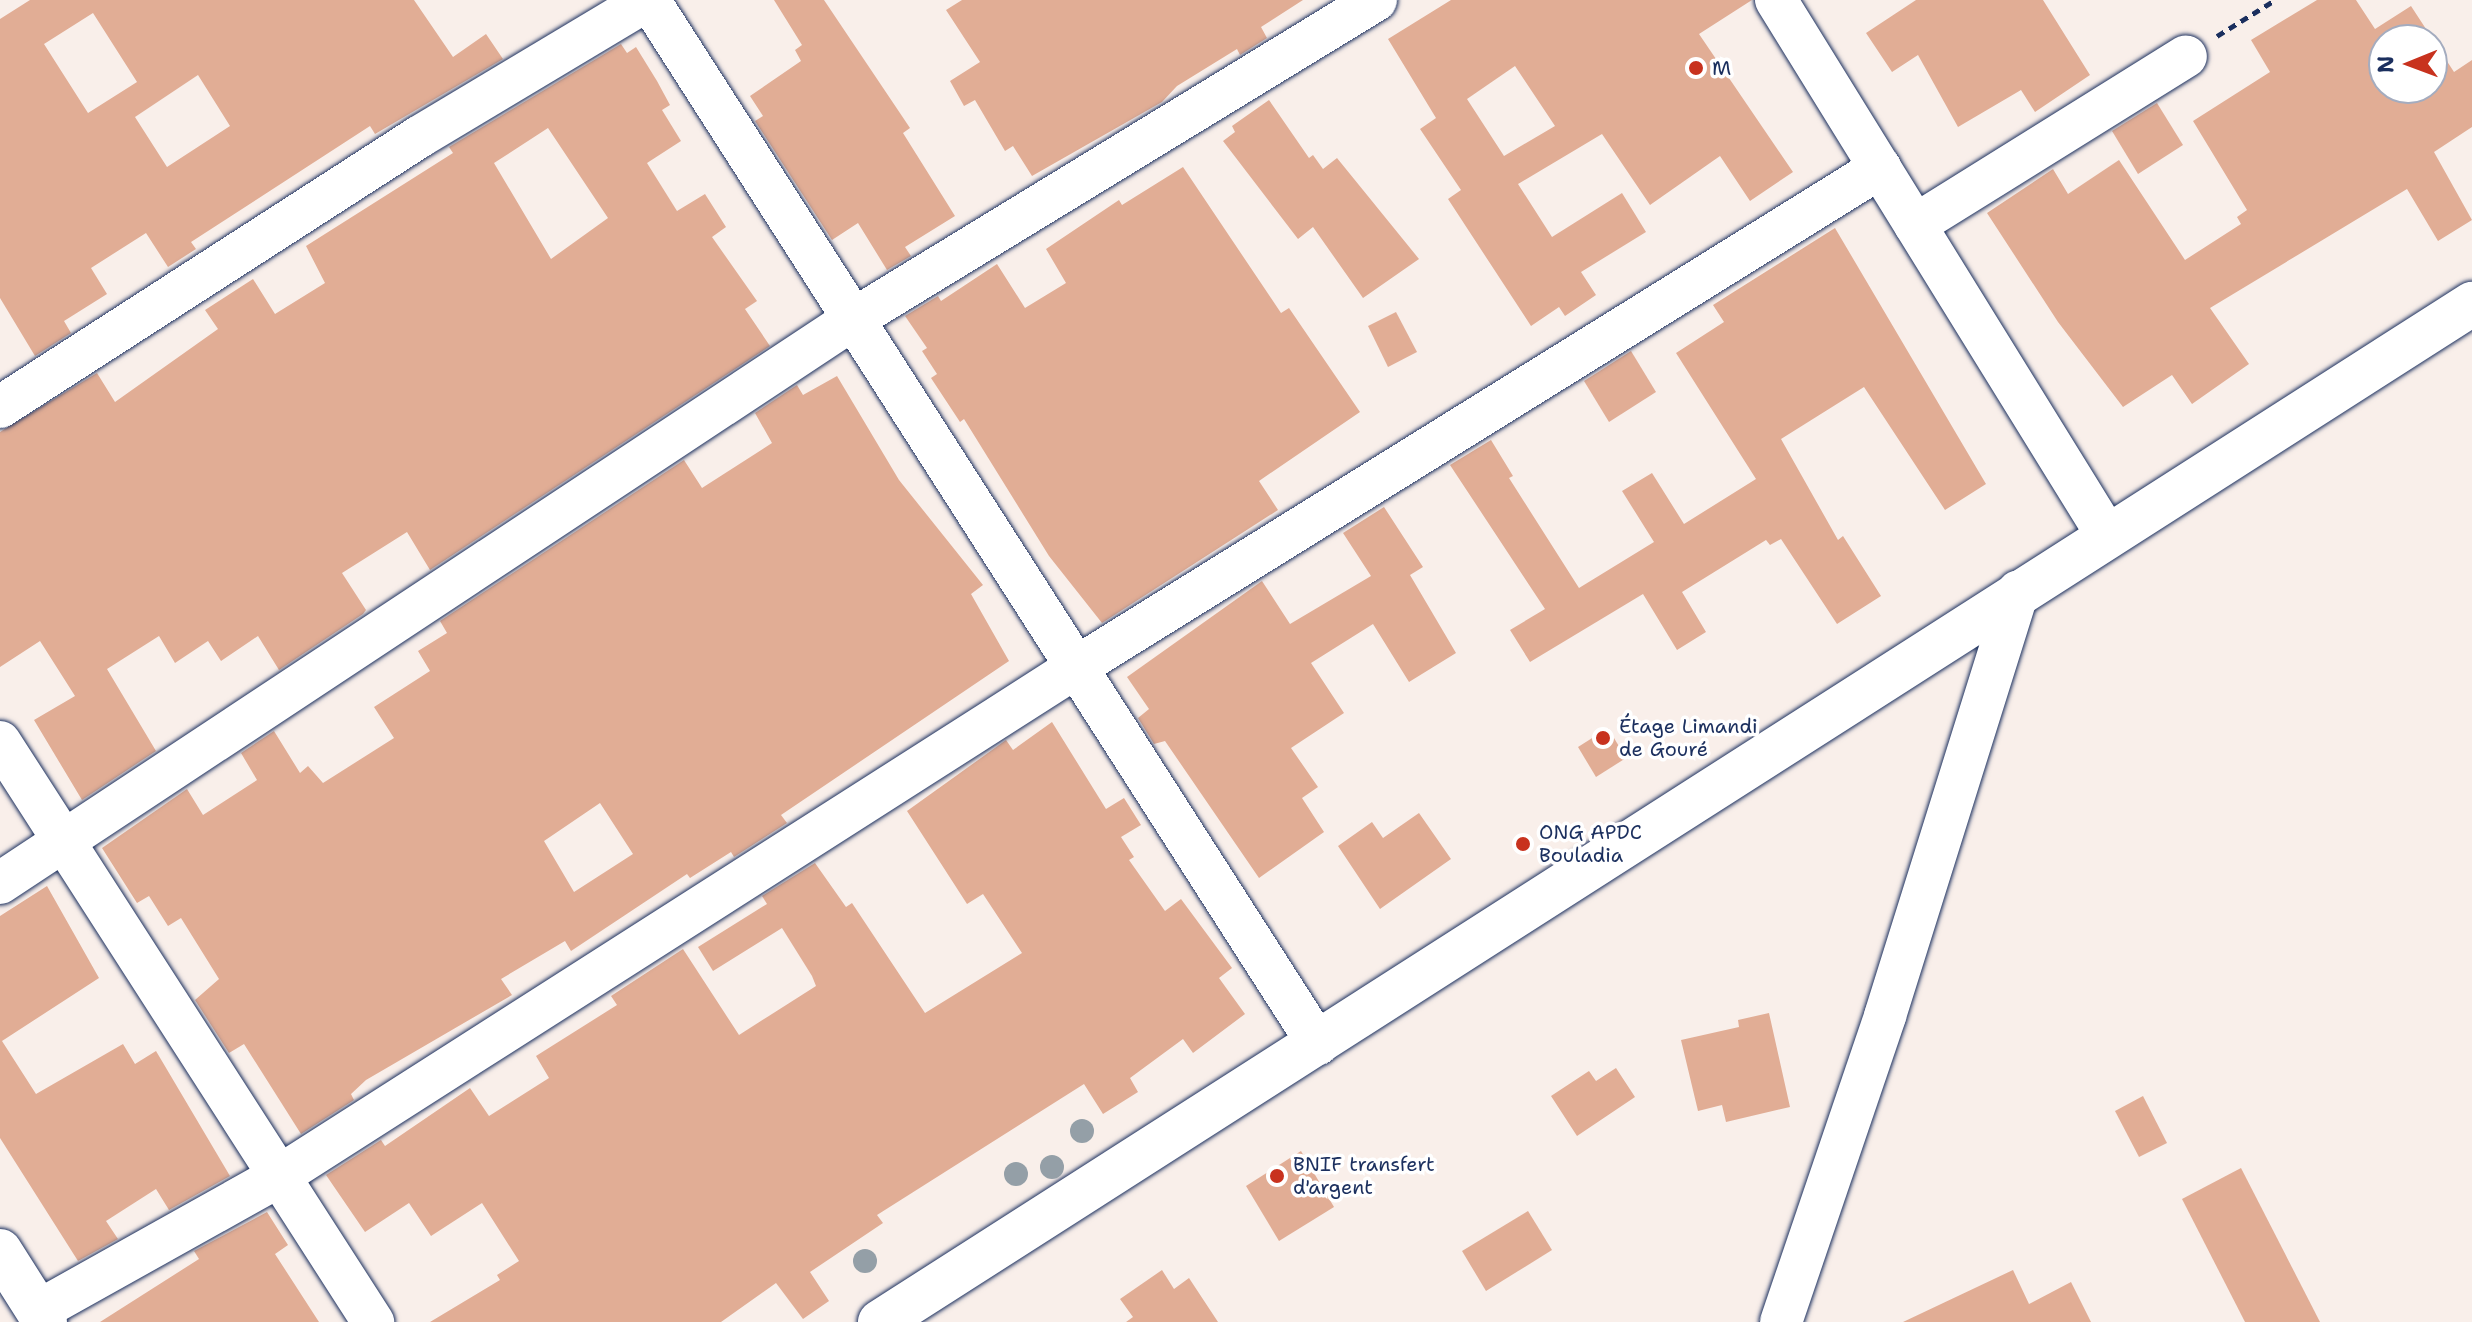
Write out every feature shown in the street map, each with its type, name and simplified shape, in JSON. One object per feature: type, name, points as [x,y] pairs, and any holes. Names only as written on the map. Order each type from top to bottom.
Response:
[{"type":"street","points":[[0,407],[419,137],[648,0],[1318,1044]]},
{"type":"street","points":[[0,883],[67,844],[852,320],[1376,0]]},
{"type":"street","points":[[1776,0],[2108,537]]},
{"type":"street","points":[[1915,225],[2186,56]]},
{"type":"street","points":[[0,1251],[42,1317],[281,1175],[1075,668],[1880,168]]},
{"type":"street","points":[[880,1322],[1318,1044],[2018,591],[2108,537],[2472,304]]},
{"type":"street","points":[[1781,1322],[1885,1016],[2018,591]]},
{"type":"street","points":[[0,742],[373,1322]]},
{"type":"path","points":[[2186,56],[2275,0]]},
{"type":"building","points":[[30,0],[414,0],[453,57],[486,34],[503,59],[375,134],[370,126],[191,242],[196,249],[168,267],[146,233],[91,268],[107,294],[64,321],[71,333],[35,356],[0,298],[0,19]],"holes":[[[93,13],[137,82],[88,113],[44,44]],[[198,75],[230,126],[167,167],[135,117]]]},
{"type":"building","points":[[774,0],[824,0],[910,128],[903,133],[955,216],[905,247],[911,256],[887,270],[858,223],[832,240],[755,121],[763,116],[750,96],[801,61],[795,50],[802,45]]},
{"type":"building","points":[[962,0],[1303,0],[1261,27],[1267,38],[1240,55],[1237,49],[1177,86],[1162,102],[1032,176],[1013,146],[1005,151],[975,100],[964,106],[950,81],[980,62],[946,10]]},
{"type":"building","points":[[1451,0],[1752,0],[1699,34],[1793,172],[1750,201],[1720,156],[1650,205],[1602,134],[1518,184],[1552,237],[1622,193],[1646,232],[1581,272],[1596,295],[1565,316],[1559,307],[1531,326],[1448,199],[1461,190],[1420,129],[1436,118],[1388,39]],"holes":[[[1515,66],[1555,126],[1504,156],[1467,99]]]},
{"type":"building","points":[[1916,0],[2043,0],[2090,75],[2035,112],[2021,90],[1958,127],[1918,55],[1892,72],[1866,33]]},
{"type":"building","points":[[2317,0],[2356,0],[2372,24],[2368,24],[2368,104],[2448,104],[2448,63],[2454,72],[2472,60],[2472,127],[2434,152],[2472,220],[2438,241],[2407,189],[2210,308],[2249,364],[2192,404],[2172,375],[2123,407],[2058,322],[1987,213],[2053,169],[2068,194],[2119,160],[2185,260],[2241,224],[2237,217],[2247,210],[2193,121],[2270,72],[2251,40]]},
{"type":"building","points":[[2411,6],[2423,24],[2383,24]]},
{"type":"building","points":[[621,44],[627,53],[636,47],[670,105],[662,110],[681,141],[647,163],[677,211],[705,194],[726,227],[712,237],[757,301],[745,309],[770,346],[430,570],[407,532],[342,573],[366,610],[279,670],[258,636],[221,661],[208,641],[175,663],[159,636],[107,669],[156,751],[82,800],[34,720],[75,696],[40,641],[0,667],[0,432],[97,373],[115,402],[218,329],[205,310],[253,279],[275,314],[325,283],[306,246],[453,153],[449,147]],"holes":[[[548,128],[608,218],[551,259],[494,163]]]},
{"type":"building","points":[[1269,100],[1309,158],[1313,155],[1323,169],[1337,158],[1419,259],[1363,298],[1313,227],[1298,239],[1223,141],[1235,132],[1232,126]]},
{"type":"building","points":[[2157,103],[2183,145],[2138,174],[2112,131]]},
{"type":"building","points":[[1183,167],[1281,313],[1289,308],[1360,412],[1259,481],[1278,510],[1102,623],[1049,556],[964,419],[960,422],[931,378],[937,374],[922,351],[927,348],[905,316],[938,296],[941,301],[997,264],[1025,308],[1066,283],[1046,249],[1119,200],[1122,205]]},
{"type":"building","points":[[1835,228],[1986,484],[1945,510],[1864,387],[1781,439],[1838,540],[1843,536],[1881,596],[1837,624],[1781,539],[1770,545],[1766,540],[1682,592],[1706,632],[1677,650],[1643,594],[1530,662],[1510,630],[1545,609],[1450,465],[1491,440],[1513,476],[1509,478],[1579,588],[1654,542],[1622,491],[1652,473],[1684,524],[1756,479],[1676,353],[1724,322],[1713,305]]},
{"type":"building","points":[[1396,312],[1417,352],[1388,367],[1368,326]]},
{"type":"building","points":[[1631,351],[1656,392],[1609,422],[1584,381]]},
{"type":"building","points":[[837,376],[899,480],[983,585],[971,594],[1009,661],[781,815],[787,823],[734,857],[731,852],[690,878],[687,874],[571,951],[565,941],[501,979],[512,995],[366,1080],[351,1094],[354,1100],[301,1134],[244,1044],[229,1053],[195,1000],[219,979],[181,918],[168,926],[149,896],[137,903],[102,848],[187,789],[203,815],[257,780],[241,753],[274,731],[300,773],[308,766],[323,783],[394,738],[374,707],[430,671],[418,651],[447,633],[440,621],[684,460],[702,488],[772,443],[755,413],[797,385],[803,395]],"holes":[[[600,803],[633,854],[574,892],[544,841]]]},
{"type":"building","points":[[1384,507],[1423,567],[1410,575],[1456,653],[1409,682],[1373,624],[1311,663],[1344,713],[1291,748],[1318,787],[1302,798],[1324,832],[1259,878],[1165,741],[1154,744],[1138,718],[1149,709],[1127,677],[1262,581],[1290,624],[1371,576],[1343,533]]},
{"type":"building","points":[[1052,722],[1106,809],[1124,798],[1141,825],[1121,837],[1134,857],[1129,860],[1165,911],[1181,899],[1232,968],[1219,978],[1245,1014],[1193,1053],[1183,1039],[1130,1078],[1138,1092],[1103,1114],[1084,1084],[877,1215],[883,1223],[810,1272],[829,1301],[803,1319],[776,1283],[721,1322],[430,1322],[500,1280],[497,1275],[519,1261],[482,1203],[431,1236],[409,1203],[365,1232],[326,1175],[381,1140],[385,1146],[470,1088],[489,1116],[549,1078],[536,1056],[617,1005],[611,996],[683,949],[739,1035],[816,986],[782,928],[713,971],[698,947],[767,904],[762,896],[815,863],[846,907],[852,903],[925,1013],[1022,953],[983,894],[967,904],[907,811],[1006,740],[1013,750]]},
{"type":"building","points":[[1608,728],[1626,758],[1596,777],[1578,747]]},
{"type":"building","points":[[1419,813],[1451,859],[1380,909],[1338,846],[1372,822],[1383,838]]},
{"type":"building","points":[[47,886],[99,978],[2,1041],[36,1094],[123,1044],[135,1064],[156,1051],[230,1176],[169,1210],[156,1189],[106,1221],[118,1239],[78,1261],[0,1138],[0,916]]},
{"type":"building","points":[[1769,1013],[1790,1107],[1726,1122],[1722,1105],[1698,1111],[1681,1040],[1739,1027],[1738,1020]]},
{"type":"building","points":[[1616,1068],[1635,1097],[1577,1136],[1551,1096],[1589,1071],[1596,1081]]},
{"type":"building","points":[[2143,1096],[2167,1143],[2139,1157],[2115,1111]]},
{"type":"building","points":[[1301,1151],[1334,1207],[1279,1241],[1246,1186]]},
{"type":"building","points":[[2241,1168],[2320,1322],[2245,1322],[2182,1199]]},
{"type":"building","points":[[1528,1211],[1552,1250],[1486,1291],[1462,1251]]},
{"type":"building","points":[[267,1212],[288,1245],[275,1254],[319,1322],[100,1322],[199,1259],[194,1251]]},
{"type":"building","points":[[1162,1270],[1174,1289],[1189,1278],[1218,1322],[1126,1322],[1133,1317],[1120,1299]]},
{"type":"building","points":[[2013,1270],[2029,1304],[2071,1282],[2091,1322],[1903,1322]]},
{"type":"place","name":"M","points":[[1696,68]]},
{"type":"place","name":"Étage Limandi de Gouré","points":[[1603,738]]},
{"type":"place","name":"ONG APDC Bouladia","points":[[1523,844]]},
{"type":"place","name":"BNIF transfert d'argent","points":[[1277,1176]]}]
